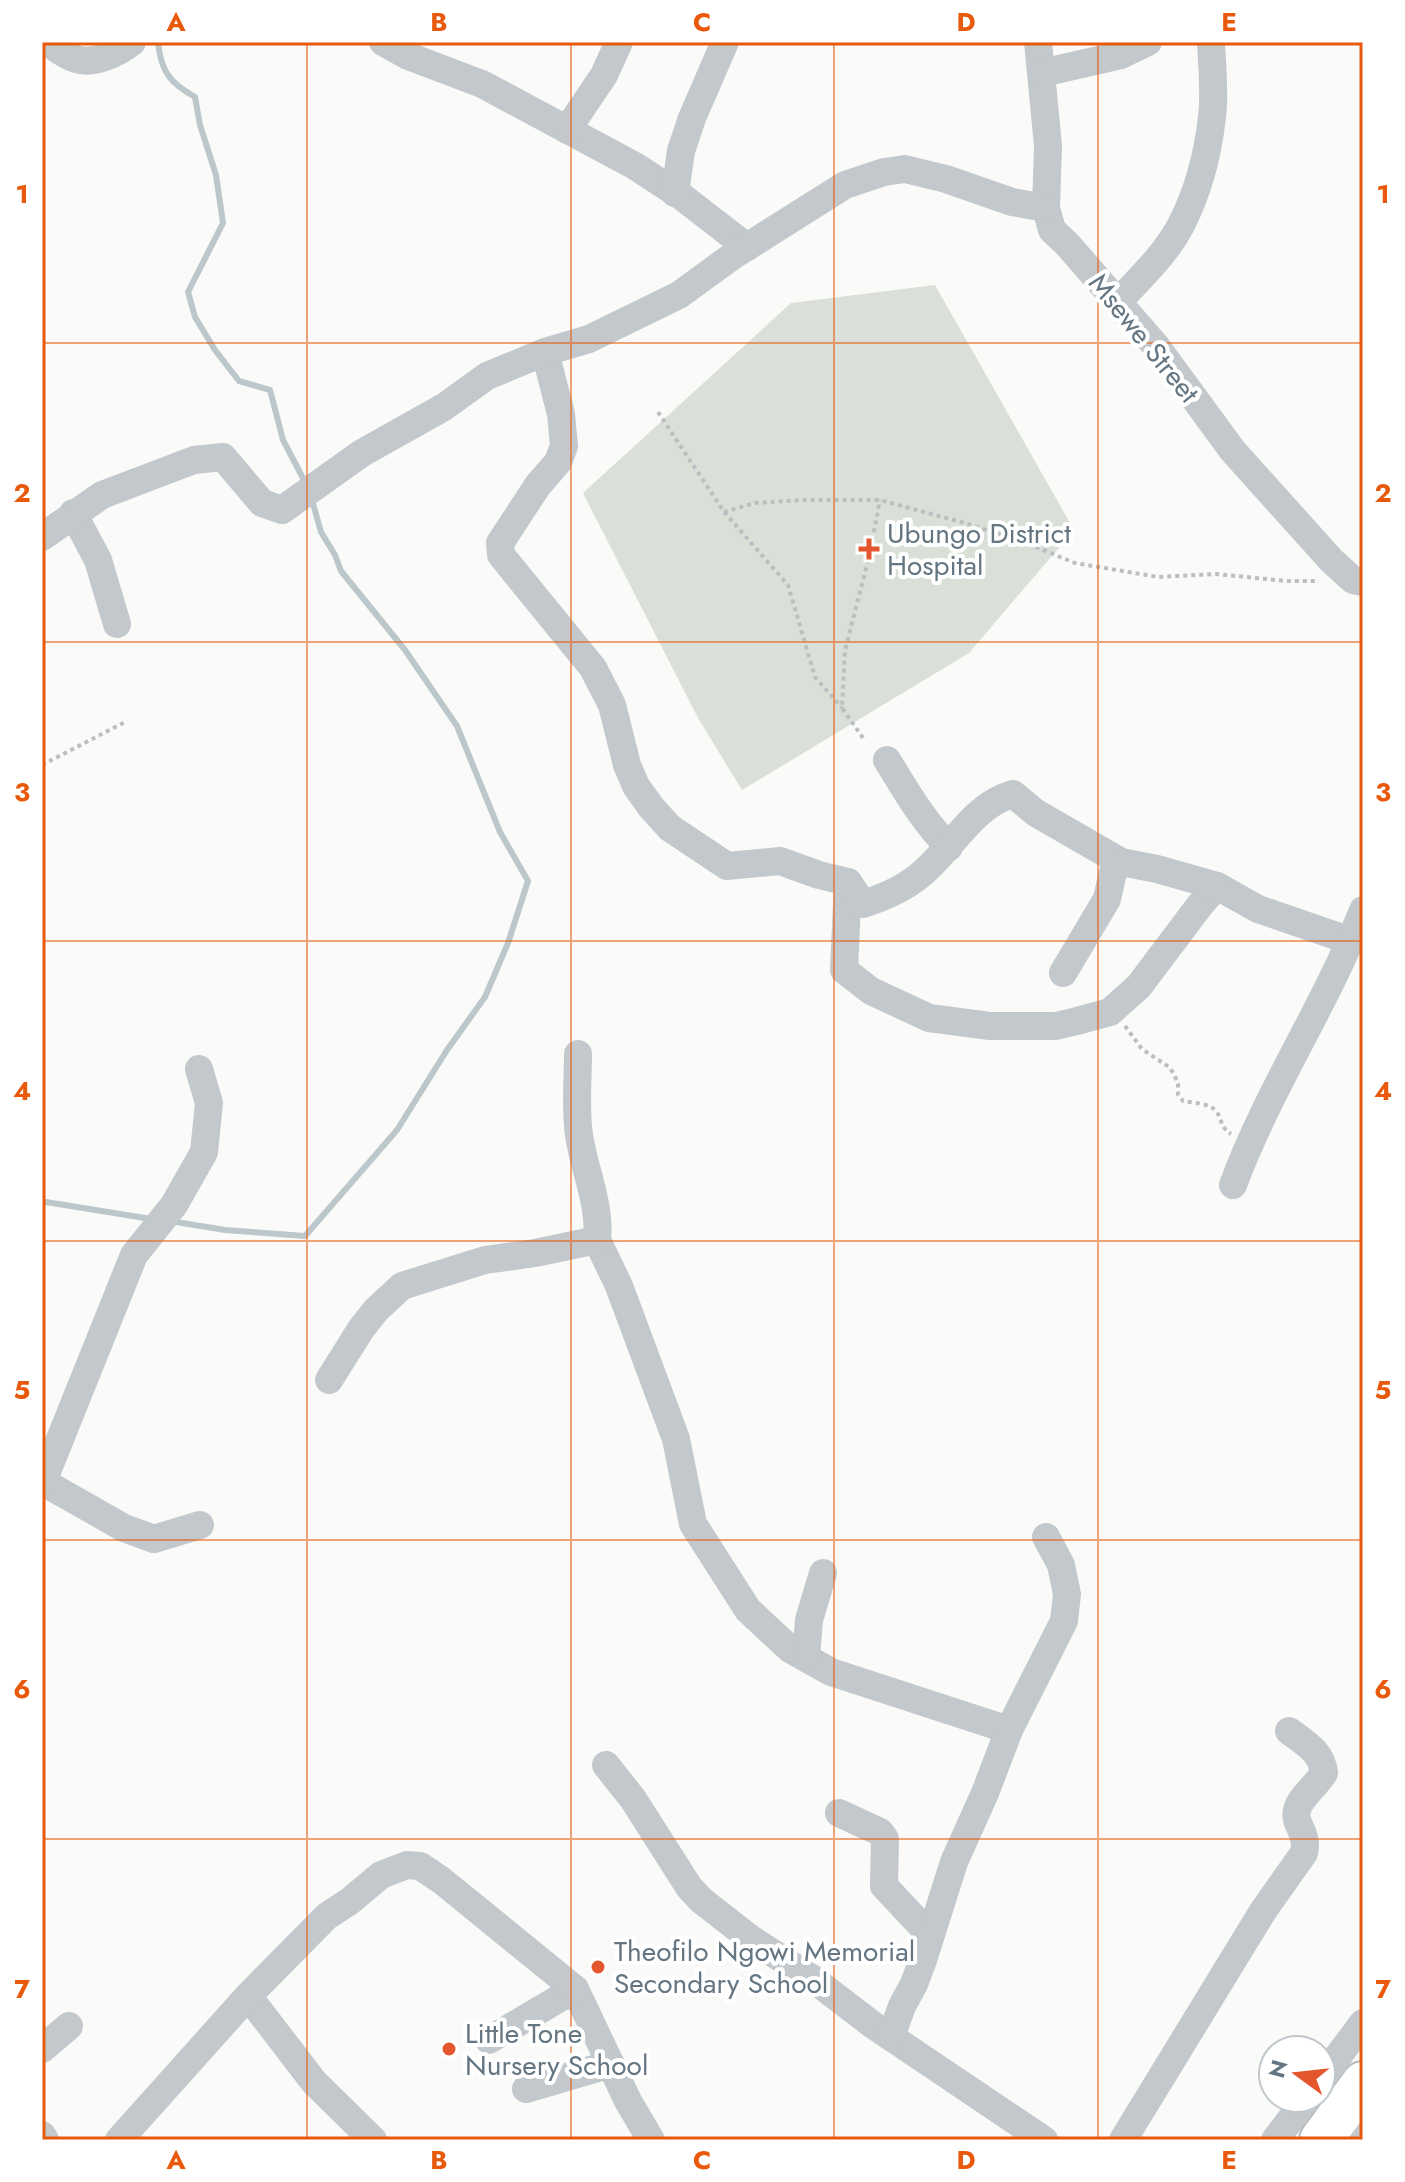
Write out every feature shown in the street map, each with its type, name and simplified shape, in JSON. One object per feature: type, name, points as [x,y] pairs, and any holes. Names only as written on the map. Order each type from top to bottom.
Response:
[{"type":"highway","points":[[1321,2140],[1363,2083]]},
{"type":"street","points":[[42,48],[47,42],[75,59],[85,61],[122,50],[132,42]]},
{"type":"street","points":[[383,42],[408,56],[482,84],[635,166],[747,247]]},
{"type":"street","points":[[567,130],[604,75],[619,42]]},
{"type":"street","points":[[675,193],[681,151],[725,42]]},
{"type":"street","name":"Msewe Street","points":[[1038,42],[1048,146],[1046,208],[1052,230],[1156,346],[1233,451],[1331,560],[1358,581]]},
{"type":"street","points":[[1042,73],[1121,55],[1148,42]]},
{"type":"street","points":[[1118,302],[1165,249],[1181,225],[1192,198],[1204,163],[1213,115],[1211,42]]},
{"type":"street","points":[[42,537],[102,495],[194,460],[223,457],[262,503],[282,510],[362,453],[444,407],[487,376],[545,352],[589,339],[679,295],[747,247],[845,185],[884,172],[905,169],[946,179],[1012,202],[1046,208]]},
{"type":"street","points":[[545,352],[561,414],[564,446],[558,462],[538,485],[500,543],[501,555],[593,668],[612,705],[627,765],[636,786],[670,828],[727,866],[780,861],[848,882],[863,904],[880,899],[920,876],[996,799],[1013,794],[1036,813],[1121,862],[1217,886],[1258,909],[1351,941]]},
{"type":"street","points":[[73,513],[98,560],[117,624]]},
{"type":"street","points":[[887,760],[929,827],[949,847]]},
{"type":"street","points":[[1063,973],[1107,899],[1113,872],[1121,862]]},
{"type":"street","points":[[848,882],[844,970],[871,991],[929,1018],[990,1026],[1056,1026],[1110,1012],[1139,986],[1217,886]]},
{"type":"street","points":[[1233,1185],[1282,1075],[1351,941],[1363,910]]},
{"type":"street","points":[[578,1054],[579,1132],[599,1225],[597,1240],[619,1286],[676,1439],[693,1524],[748,1610],[790,1649],[831,1672],[1009,1730]]},
{"type":"street","points":[[199,1069],[209,1103],[204,1152],[174,1205],[134,1255],[42,1483],[124,1528],[154,1539],[200,1525]]},
{"type":"street","points":[[329,1380],[368,1319],[402,1286],[485,1260],[597,1240]]},
{"type":"street","points":[[891,2037],[914,1984],[954,1862],[1009,1730],[1064,1621],[1067,1594],[1061,1565],[1046,1537]]},
{"type":"street","points":[[806,1658],[809,1620],[823,1573]]},
{"type":"street","points":[[1123,2140],[1263,1911],[1304,1853],[1306,1844],[1296,1813],[1324,1773],[1323,1763],[1316,1753],[1289,1731]]},
{"type":"street","points":[[606,1765],[633,1799],[689,1887],[701,1900],[891,2037],[1044,2140]]},
{"type":"street","points":[[839,1813],[880,1832],[885,1839],[884,1886],[930,1935]]},
{"type":"street","points":[[119,2140],[248,1996],[327,1916],[381,1875],[407,1865],[420,1866],[441,1880],[575,1989],[628,2101],[651,2140]]},
{"type":"street","points":[[489,2040],[575,1989]]},
{"type":"street","points":[[248,1996],[314,2082],[373,2140]]},
{"type":"street","points":[[1337,2058],[1363,2023]]},
{"type":"street","points":[[42,2049],[69,2026]]},
{"type":"street","points":[[526,2089],[611,2064]]},
{"type":"street","points":[[1338,2140],[1363,2111]]},
{"type":"street","points":[[1275,2140],[1295,2114]]},
{"type":"street","points":[[1357,2140],[1363,2130]]},
{"type":"path","points":[[658,412],[724,512],[788,585],[815,677],[863,738]]},
{"type":"path","points":[[724,512],[755,503],[880,500],[965,523],[1075,563],[1158,577],[1216,574],[1286,581],[1358,581]]},
{"type":"path","points":[[842,708],[845,650],[880,500]]},
{"type":"path","points":[[42,765],[127,721]]},
{"type":"path","points":[[1119,1003],[1125,1025],[1136,1043],[1174,1074],[1179,1098],[1211,1107],[1228,1133],[1251,1142]]},
{"type":"shaded area","points":[[935,285],[1074,530],[969,653],[742,790],[698,718],[583,493],[791,303]]},
{"type":"waterway","points":[[158,42],[168,76],[195,97],[200,125],[216,175],[223,223],[188,292],[195,317],[239,381],[270,390],[283,440],[305,482]]},
{"type":"waterway","points":[[170,1221],[225,1230],[305,1236],[397,1130],[447,1050],[485,997],[508,943],[528,881],[500,832],[457,726],[405,650],[341,571],[321,532],[312,500]]},
{"type":"waterway","points":[[42,1204],[46,1202],[151,1219]]},
{"type":"place","name":"Ubungo District Hospital","points":[[869,549]]},
{"type":"place","name":"Theofilo Ngowi Memorial Secondary School","points":[[598,1967]]},
{"type":"place","name":"Little Tone Nursery School","points":[[449,2049]]}]
